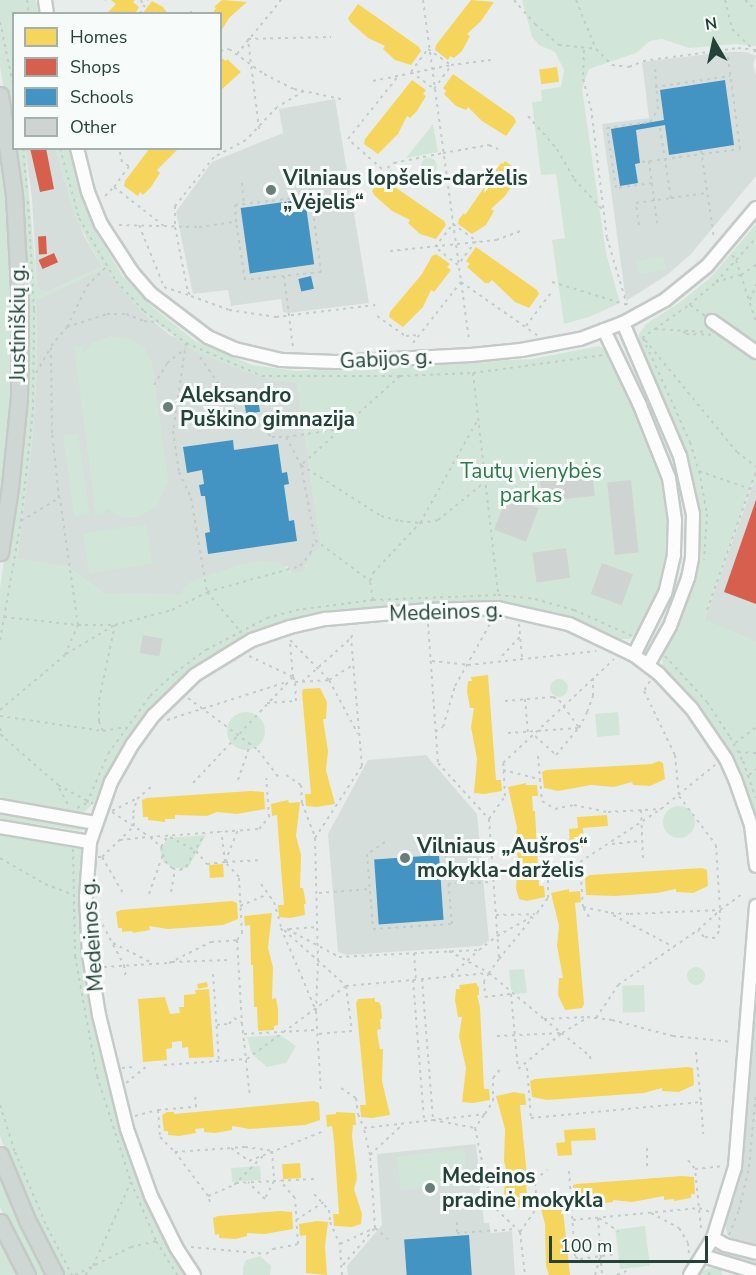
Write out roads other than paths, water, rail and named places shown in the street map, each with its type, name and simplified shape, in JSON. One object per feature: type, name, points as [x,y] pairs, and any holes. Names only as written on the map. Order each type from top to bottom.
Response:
[{"type":"main road","name":"Justiniškių g.","points":[[0,95],[15,206],[20,348],[10,488],[0,552]]},
{"type":"main road","points":[[0,1155],[27,1220],[55,1275]]},
{"type":"main road","points":[[0,1222],[27,1275]]},
{"type":"street","name":"Gabijos g.","points":[[79,150],[94,209],[114,246],[150,293],[208,337],[235,349],[281,360],[336,362],[521,350],[561,343],[604,330],[623,323],[665,300],[707,266],[756,208]]},
{"type":"street","points":[[712,321],[756,352]]},
{"type":"street","points":[[623,323],[638,341],[680,456],[693,514],[693,547],[688,578],[670,626],[648,664]]},
{"type":"street","points":[[604,330],[669,478],[675,520],[671,571],[665,592],[634,655]]},
{"type":"street","name":"Medeinos g.","points":[[194,1275],[176,1247],[151,1196],[127,1129],[99,1015],[89,955],[86,897],[90,842],[95,823],[121,763],[142,730],[166,701],[213,662],[252,640],[281,629],[326,619],[426,610],[498,608],[569,624],[648,664],[703,723],[735,779],[753,828],[756,866]]},
{"type":"street","points":[[0,806],[95,823]]},
{"type":"street","points":[[0,827],[90,842]]},
{"type":"street","points":[[690,1275],[713,1238],[735,1167],[756,906]]},
{"type":"street","points":[[713,1238],[725,1245],[756,1253]]},
{"type":"street","points":[[703,1256],[756,1272]]},
{"type":"place","name":"Vilniaus lopšelis-darželis „Vėjelis“","points":[[271,190]]},
{"type":"place","name":"Aleksandro Puškino gimnazija","points":[[168,407]]},
{"type":"place","name":"Vilniaus „Aušros“ mokykla-darželis","points":[[405,858]]},
{"type":"place","name":"Medeinos pradinė mokykla","points":[[430,1188]]},
{"type":"park label","name":"Tautų vienybės parkas","points":[[531,483]]}]
